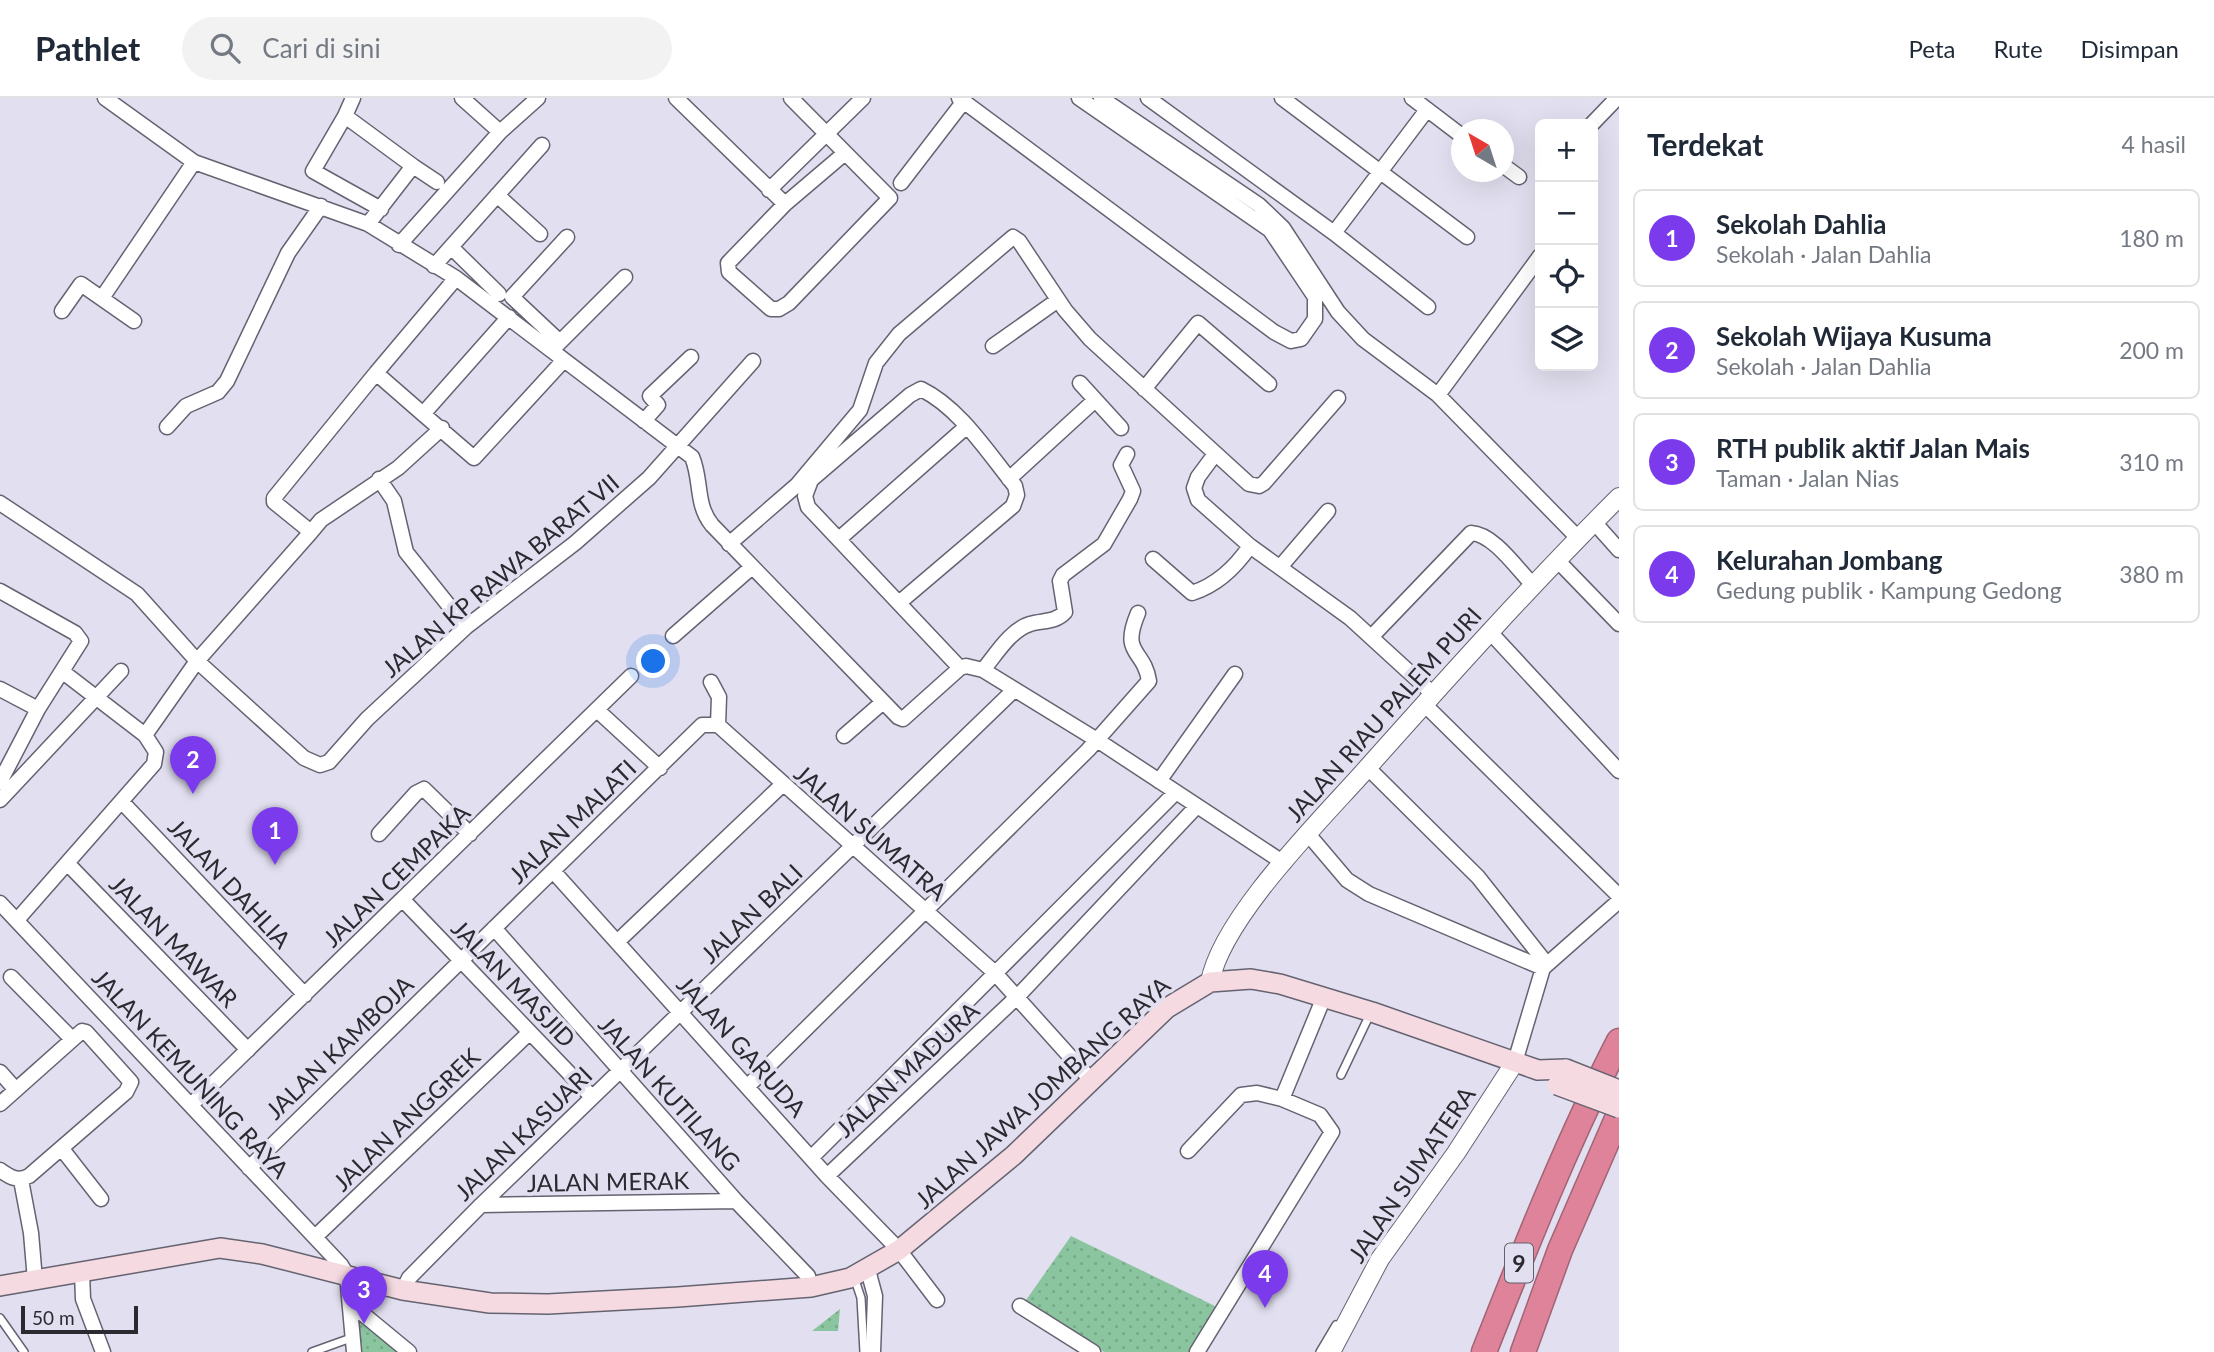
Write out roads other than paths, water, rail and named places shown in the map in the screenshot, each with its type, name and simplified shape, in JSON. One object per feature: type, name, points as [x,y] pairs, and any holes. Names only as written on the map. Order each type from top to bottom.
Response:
[{"type":"highway","name":"9","points":[[1484,1352],[1539,1213],[1587,1104],[1619,1041]]},
{"type":"highway","name":"9","points":[[1526,1345],[1560,1250],[1619,1114]]},
{"type":"main road","name":"JALAN JAWA JOMBANG RAYA","points":[[0,1286],[219,1248],[262,1254],[403,1290],[489,1303],[548,1304],[811,1287],[861,1273],[899,1250],[1014,1155],[1167,1009],[1210,982],[1251,979],[1324,997],[1538,1070],[1619,1090]]},
{"type":"main road","name":"JALAN JAWA JOMBANG RAYA","points":[[1561,1077],[1619,1108]]},
{"type":"street","points":[[105,98],[194,162],[368,224],[456,278],[559,351],[692,457],[697,468],[699,502],[705,516],[883,702],[903,719],[960,668],[966,666],[983,670],[1013,691],[1097,740],[1284,863]]},
{"type":"street","points":[[354,98],[313,171],[381,209]]},
{"type":"street","points":[[462,98],[500,132]]},
{"type":"street","points":[[399,245],[500,132],[538,98]]},
{"type":"street","points":[[676,98],[785,204]]},
{"type":"street","points":[[791,98],[890,198],[789,303],[776,310],[771,309],[729,272],[728,263],[785,204],[845,153]]},
{"type":"street","points":[[769,190],[863,98]]},
{"type":"street","points":[[901,183],[962,100],[1274,332],[1291,341],[1301,339],[1315,319],[1315,297],[1270,230],[1079,98]]},
{"type":"street","points":[[1101,98],[1259,205],[1283,228],[1338,312],[1363,339],[1438,395],[1578,538]]},
{"type":"street","points":[[1148,98],[1334,233],[1428,307]]},
{"type":"street","points":[[1282,98],[1467,237]]},
{"type":"street","points":[[1412,98],[1451,129]]},
{"type":"street","points":[[1597,119],[1617,98]]},
{"type":"street","points":[[1334,233],[1382,173],[1426,111]]},
{"type":"street","points":[[345,116],[437,182]]},
{"type":"street","points":[[434,266],[542,145]]},
{"type":"street","points":[[102,298],[194,162]]},
{"type":"street","points":[[368,224],[413,166]]},
{"type":"street","points":[[1514,174],[1519,177]]},
{"type":"street","points":[[497,195],[540,234]]},
{"type":"street","points":[[167,427],[186,406],[218,392],[227,382],[288,253],[321,206]]},
{"type":"street","points":[[559,351],[512,297],[567,237]]},
{"type":"street","points":[[729,544],[797,485],[860,410],[876,363],[899,334],[1010,238],[1019,241],[1058,300],[1090,339],[1249,484],[1259,486],[1338,398]]},
{"type":"street","points":[[448,250],[499,294]]},
{"type":"street","points":[[1438,395],[1535,263]]},
{"type":"street","points":[[376,373],[442,428],[471,458],[479,453],[559,351],[625,277]]},
{"type":"street","points":[[311,532],[274,502],[274,498],[456,278]]},
{"type":"street","points":[[62,311],[81,284],[134,321]]},
{"type":"street","points":[[993,346],[1058,300]]},
{"type":"street","points":[[423,414],[509,317]]},
{"type":"street","points":[[1144,389],[1198,323],[1269,384]]},
{"type":"street","points":[[644,421],[658,405],[650,397],[691,357]]},
{"type":"street","name":"JALAN KP RAWA BARAT VII","points":[[197,661],[304,758],[320,765],[329,762],[367,719],[466,626],[575,544],[649,478],[753,361]]},
{"type":"street","points":[[1080,383],[1121,428]]},
{"type":"street","points":[[900,602],[1013,506],[1017,495],[1009,479],[966,426],[931,394],[921,389],[909,395],[811,480],[805,496],[808,507],[960,668]]},
{"type":"street","points":[[1009,479],[1094,401]]},
{"type":"street","points":[[839,539],[966,426]]},
{"type":"street","points":[[145,735],[197,661],[321,520],[398,468],[442,428]]},
{"type":"street","points":[[983,670],[1019,630],[1029,624],[1049,621],[1065,612],[1060,581],[1063,575],[1104,544],[1130,499],[1133,491],[1121,465],[1127,454]]},
{"type":"street","points":[[1215,454],[1198,477],[1194,488],[1198,500],[1250,547],[1281,566],[1346,620],[1427,699],[1619,898],[1544,966],[1515,1062]]},
{"type":"street","points":[[379,479],[394,501],[405,552],[466,626]]},
{"type":"street","name":"JALAN RIAU PALEM PURI","points":[[1210,982],[1214,961],[1226,936],[1308,834],[1489,631],[1619,497]]},
{"type":"street","points":[[0,503],[136,594],[197,661]]},
{"type":"street","points":[[1281,566],[1328,511]]},
{"type":"street","points":[[1594,522],[1619,550]]},
{"type":"street","points":[[1376,632],[1471,533],[1490,541],[1532,585]]},
{"type":"street","points":[[1153,559],[1192,593],[1209,587],[1224,576],[1250,547]]},
{"type":"street","points":[[1557,560],[1619,624]]},
{"type":"street","points":[[673,636],[752,567]]},
{"type":"street","points":[[0,591],[80,636],[81,646],[38,709],[0,782]]},
{"type":"street","points":[[747,1087],[1097,740],[1149,681],[1130,644],[1129,633],[1138,613]]},
{"type":"street","points":[[1489,631],[1619,771]]},
{"type":"street","points":[[0,800],[121,671]]},
{"type":"street","points":[[16,920],[123,803],[154,764],[156,752],[145,735],[98,696],[63,672]]},
{"type":"street","points":[[1159,781],[1235,674]]},
{"type":"street","name":"JALAN CEMPAKA","points":[[191,1105],[631,676]]},
{"type":"street","points":[[711,682],[719,697],[718,725]]},
{"type":"street","points":[[0,689],[38,709]]},
{"type":"street","name":"JALAN BALI","points":[[680,1012],[1013,691]]},
{"type":"street","points":[[844,736],[883,702]]},
{"type":"street","points":[[597,709],[660,768]]},
{"type":"street","name":"JALAN MALATI","points":[[461,960],[702,725],[718,725]]},
{"type":"street","name":"JALAN SUMATRA","points":[[718,725],[993,972],[1018,996],[1093,1081]]},
{"type":"street","points":[[1368,768],[1478,877],[1544,966]]},
{"type":"street","points":[[617,942],[782,785]]},
{"type":"street","points":[[379,834],[416,793],[426,789],[470,834]]},
{"type":"street","points":[[993,972],[1176,792]]},
{"type":"street","name":"JALAN DAHLIA","points":[[123,803],[305,995]]},
{"type":"street","points":[[1018,996],[1197,806]]},
{"type":"street","points":[[1308,834],[1347,880],[1369,894],[1544,966]]},
{"type":"street","name":"JALAN MAWAR","points":[[68,864],[248,1050]]},
{"type":"street","name":"JALAN GARUDA","points":[[553,871],[827,1176],[899,1250],[937,1300]]},
{"type":"street","name":"JALAN MASJID","points":[[403,900],[592,1097]]},
{"type":"street","name":"JALAN KEMUNING RAYA","points":[[0,903],[315,1237],[347,1275]]},
{"type":"street","name":"JALAN KUTILANG","points":[[494,929],[736,1201],[808,1276],[811,1287]]},
{"type":"street","name":"JALAN KAMBOJA","points":[[249,1168],[461,960]]},
{"type":"street","name":"JALAN MADURA","points":[[812,1157],[906,1066],[993,972]]},
{"type":"street","points":[[10,976],[71,1038]]},
{"type":"street","name":"JALAN MADURA","points":[[827,1176],[1018,996]]},
{"type":"street","points":[[1282,1099],[1324,997]]},
{"type":"street","name":"JALAN KASUARI","points":[[403,1290],[409,1278],[481,1205],[680,1012]]},
{"type":"street","points":[[0,1104],[78,1032],[86,1032],[131,1082],[126,1092],[62,1149],[21,1180]]},
{"type":"street","name":"JALAN ANGGREK","points":[[315,1237],[528,1033]]},
{"type":"street","name":"JALAN SUMATERA","points":[[1331,1352],[1397,1231],[1456,1153],[1515,1062]]},
{"type":"street","points":[[0,1072],[16,1090]]},
{"type":"street","points":[[1188,1151],[1241,1095],[1257,1093],[1282,1099],[1320,1115],[1332,1132],[1197,1352]]},
{"type":"street","points":[[62,1149],[101,1199]]},
{"type":"street","points":[[0,1170],[21,1180]]},
{"type":"street","points":[[21,1180],[32,1233],[35,1280]]},
{"type":"street","name":"JALAN MERAK","points":[[481,1205],[736,1201]]},
{"type":"street","points":[[82,1273],[83,1299],[103,1352]]},
{"type":"street","points":[[861,1273],[874,1296],[873,1352]]},
{"type":"street","points":[[347,1275],[352,1306],[351,1347]]},
{"type":"street","points":[[352,1306],[409,1352]]},
{"type":"street","points":[[1020,1306],[1093,1352]]},
{"type":"lane","points":[[1341,1075],[1372,1012]]},
{"type":"lane","points":[[861,1273],[864,1352]]},
{"type":"lane","points":[[0,1318],[24,1352]]},
{"type":"lane","points":[[1320,1352],[1336,1325],[1343,1328]]},
{"type":"lane","points":[[312,1352],[351,1347]]},
{"type":"place","name":"Sekolah Wijaya Kusuma","points":[[193,794]]},
{"type":"place","name":"Sekolah Dahlia","points":[[275,865]]},
{"type":"place","name":"Kelurahan Jombang","points":[[1265,1308]]},
{"type":"place","name":"RTH publik aktif Jalan Mais","points":[[364,1324]]}]
